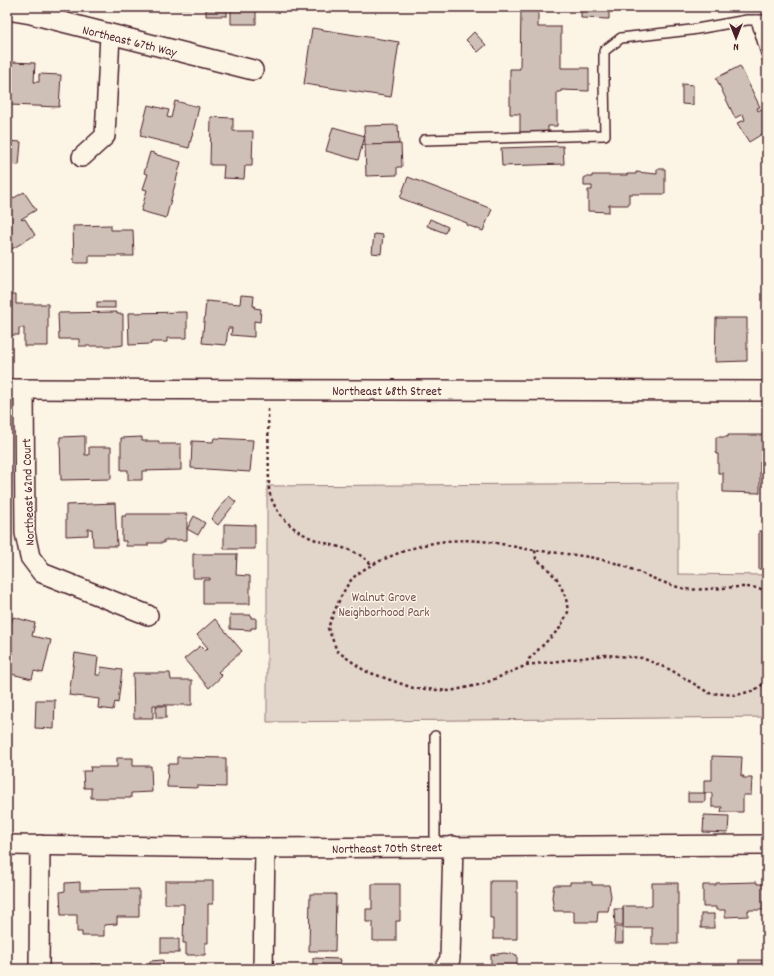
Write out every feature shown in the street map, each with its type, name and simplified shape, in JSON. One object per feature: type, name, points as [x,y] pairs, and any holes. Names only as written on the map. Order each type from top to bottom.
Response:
[{"type":"street","name":"Northeast 67th Way","points":[[7,10],[31,14],[253,70]]},
{"type":"street","points":[[82,157],[105,136],[110,35]]},
{"type":"street","name":"Northeast 68th Street","points":[[15,389],[767,391]]},
{"type":"street","name":"Northeast 62nd Court","points":[[15,389],[25,534],[30,557],[42,573],[148,615]]},
{"type":"street","name":"Northeast 70th Street","points":[[7,845],[265,848],[767,845]]},
{"type":"street","points":[[39,969],[40,845]]},
{"type":"street","points":[[444,846],[450,959],[444,969]]},
{"type":"street","points":[[263,969],[265,848]]},
{"type":"lane","points":[[424,140],[605,135],[604,51],[621,38],[691,30],[747,20],[767,20]]},
{"type":"lane","points":[[756,20],[767,57]]},
{"type":"lane","points":[[435,736],[444,846]]},
{"type":"path","points":[[268,408],[269,490],[270,497],[277,510],[284,519],[300,533],[318,541],[354,551],[365,558],[372,565]]},
{"type":"path","points":[[767,592],[764,589],[753,587],[708,590],[688,589],[665,584],[618,564],[578,555],[480,541],[435,542],[407,549],[372,565],[353,577],[338,602],[328,628],[337,651],[365,671],[413,688],[450,691],[482,684],[527,665],[605,655],[642,658],[671,670],[709,694],[737,695],[755,690],[767,681]]},
{"type":"path","points":[[527,665],[529,659],[560,628],[568,612],[566,598],[558,580],[536,559],[535,550]]},
{"type":"green space","name":"Walnut Grove Neighborhood Park","points":[[678,483],[678,574],[767,575],[767,717],[267,722],[267,486]]},
{"type":"building","points":[[198,7],[198,8],[174,8]]},
{"type":"building","points":[[206,7],[256,7],[256,24],[231,24],[231,8],[227,8],[227,16],[206,16]]},
{"type":"building","points":[[581,7],[609,7],[609,19],[581,18]]},
{"type":"building","points":[[521,8],[538,8],[538,27],[561,27],[561,68],[589,68],[589,91],[561,90],[561,92],[557,92],[557,126],[548,126],[548,133],[520,133],[520,114],[510,114],[510,69],[520,69]]},
{"type":"building","points":[[312,28],[399,42],[391,97],[304,84]]},
{"type":"building","points":[[474,32],[486,45],[478,52],[466,40]]},
{"type":"building","points":[[11,62],[35,63],[34,82],[39,82],[39,74],[61,75],[59,107],[10,105]]},
{"type":"building","points":[[740,66],[760,107],[757,108],[758,111],[761,109],[767,119],[767,131],[749,142],[737,123],[745,120],[743,114],[735,118],[716,78]]},
{"type":"building","points":[[682,84],[693,85],[693,105],[682,104]]},
{"type":"building","points":[[175,101],[199,107],[189,148],[140,136],[148,105],[169,110],[167,117],[171,118]]},
{"type":"building","points":[[211,117],[233,118],[233,131],[253,131],[252,166],[245,166],[244,179],[223,178],[224,165],[210,165]]},
{"type":"building","points":[[398,125],[399,144],[365,145],[364,126]]},
{"type":"building","points":[[333,127],[365,136],[358,160],[326,151]]},
{"type":"building","points":[[7,141],[21,142],[19,165],[7,164]]},
{"type":"building","points":[[401,144],[402,167],[397,167],[397,175],[366,176],[365,145]]},
{"type":"building","points":[[563,146],[564,164],[502,166],[501,148]]},
{"type":"building","points":[[150,152],[181,162],[166,218],[141,211],[147,190],[143,189],[148,174],[144,173]]},
{"type":"building","points":[[657,169],[665,169],[665,194],[629,194],[629,205],[609,205],[609,212],[588,211],[588,190],[592,190],[592,186],[584,186],[584,177],[592,177],[592,175],[627,175],[636,174],[636,172],[657,174]]},
{"type":"building","points":[[408,177],[492,209],[483,231],[467,225],[467,223],[400,198]]},
{"type":"building","points":[[24,192],[36,210],[21,219],[25,219],[35,235],[7,252],[7,202]]},
{"type":"building","points":[[430,219],[448,227],[445,233],[427,226]]},
{"type":"building","points":[[111,225],[111,230],[133,230],[134,256],[89,256],[89,263],[74,263],[73,226]]},
{"type":"building","points":[[374,234],[383,235],[381,254],[372,253]]},
{"type":"building","points":[[7,294],[16,294],[16,304],[48,304],[48,346],[24,346],[24,328],[19,328],[19,335],[7,335]]},
{"type":"building","points":[[241,295],[254,296],[254,308],[261,309],[260,322],[254,321],[254,337],[231,335],[232,328],[228,328],[226,345],[202,343],[206,301],[240,304]]},
{"type":"building","points":[[97,302],[115,302],[115,308],[97,308]]},
{"type":"building","points":[[117,312],[117,314],[123,314],[123,345],[79,346],[79,339],[59,339],[58,313]]},
{"type":"building","points":[[187,312],[187,338],[167,338],[167,342],[151,342],[151,344],[129,345],[128,313]]},
{"type":"building","points":[[716,318],[747,318],[747,361],[715,362]]},
{"type":"building","points":[[728,435],[767,435],[767,462],[760,462],[760,493],[723,492],[723,473],[718,473],[716,437],[728,437]]},
{"type":"building","points":[[85,436],[85,455],[89,455],[89,447],[111,447],[111,479],[61,480],[60,437]]},
{"type":"building","points":[[142,437],[142,441],[159,441],[159,444],[181,444],[181,470],[142,471],[142,480],[128,480],[128,470],[121,470],[121,438]]},
{"type":"building","points":[[214,438],[253,440],[250,472],[191,468],[192,441],[213,442]]},
{"type":"building","points":[[229,496],[236,502],[218,525],[211,519]]},
{"type":"building","points":[[115,503],[117,546],[93,546],[92,529],[88,529],[88,535],[66,536],[66,505]]},
{"type":"building","points":[[126,514],[187,514],[187,540],[164,540],[164,543],[148,543],[148,546],[126,546],[126,541],[122,541],[122,516],[126,516]]},
{"type":"building","points":[[194,516],[205,523],[198,535],[187,529]]},
{"type":"building","points":[[224,524],[255,525],[255,549],[224,549]]},
{"type":"building","points":[[759,531],[767,531],[767,569],[759,569]]},
{"type":"building","points":[[193,554],[237,554],[236,575],[250,576],[250,604],[203,604],[203,580],[210,580],[210,578],[193,578]]},
{"type":"building","points":[[230,615],[251,615],[251,618],[256,618],[256,628],[251,628],[251,630],[230,629]]},
{"type":"building","points":[[13,617],[35,623],[32,636],[51,640],[43,673],[34,671],[32,679],[7,673],[7,635]]},
{"type":"building","points":[[215,619],[242,651],[218,672],[222,676],[209,688],[184,659],[200,646],[205,651],[208,648],[197,635]]},
{"type":"building","points":[[75,653],[98,657],[96,675],[100,675],[101,667],[122,670],[118,703],[115,702],[113,710],[98,708],[99,699],[69,695]]},
{"type":"building","points":[[133,673],[170,673],[171,680],[192,680],[192,705],[153,705],[153,718],[134,718]]},
{"type":"building","points":[[36,700],[55,700],[54,729],[35,728]]},
{"type":"building","points":[[156,706],[166,706],[166,718],[156,718]]},
{"type":"building","points":[[712,756],[742,757],[741,776],[744,776],[743,778],[752,778],[751,795],[743,795],[743,812],[721,812],[722,807],[712,807],[712,793],[704,793],[704,780],[712,780]]},
{"type":"building","points":[[177,757],[226,758],[226,787],[167,787],[168,764],[177,764]]},
{"type":"building","points":[[117,758],[133,758],[133,766],[151,766],[152,792],[131,793],[131,798],[91,798],[91,788],[84,788],[83,771],[91,771],[90,767],[117,767]]},
{"type":"building","points":[[688,793],[705,793],[705,802],[688,802]]},
{"type":"building","points":[[704,815],[729,816],[728,833],[703,832]]},
{"type":"building","points":[[165,881],[213,881],[213,904],[208,904],[208,943],[205,943],[205,955],[186,955],[186,943],[183,943],[184,904],[165,904]]},
{"type":"building","points":[[490,881],[517,881],[517,939],[493,939],[493,918],[490,918]]},
{"type":"building","points":[[80,882],[80,890],[139,889],[139,917],[117,917],[117,924],[104,925],[104,936],[82,936],[82,932],[77,932],[77,915],[61,915],[60,892],[65,891],[65,883]]},
{"type":"building","points":[[570,882],[592,882],[592,885],[609,885],[611,896],[608,911],[598,911],[597,922],[574,922],[574,911],[554,911],[552,897],[554,885],[570,885]]},
{"type":"building","points":[[757,882],[757,884],[767,884],[767,910],[748,910],[748,916],[725,917],[725,910],[716,910],[716,907],[703,907],[703,885],[716,885],[716,883]]},
{"type":"building","points":[[652,883],[678,883],[678,944],[652,944],[652,928],[623,928],[623,906],[652,906]]},
{"type":"building","points":[[372,884],[400,884],[400,921],[396,921],[396,941],[373,941],[373,922],[366,922],[366,909],[372,909]]},
{"type":"building","points":[[310,894],[336,894],[335,951],[309,951]]},
{"type":"building","points":[[614,909],[623,909],[623,925],[615,925]]},
{"type":"building","points":[[701,914],[714,914],[714,928],[701,928]]},
{"type":"building","points":[[615,927],[623,927],[623,943],[614,943]]},
{"type":"building","points":[[161,939],[179,939],[179,953],[161,953]]},
{"type":"building","points":[[504,953],[517,955],[517,969],[491,969],[491,955]]},
{"type":"building","points":[[313,958],[340,959],[339,969],[313,969]]},
{"type":"building","points":[[163,960],[163,969],[150,969],[150,961]]},
{"type":"building","points":[[739,960],[762,960],[762,969],[739,969]]},
{"type":"building","points":[[91,964],[109,965],[109,969],[90,969]]},
{"type":"building","points":[[187,967],[213,967],[213,969],[187,969]]}]
